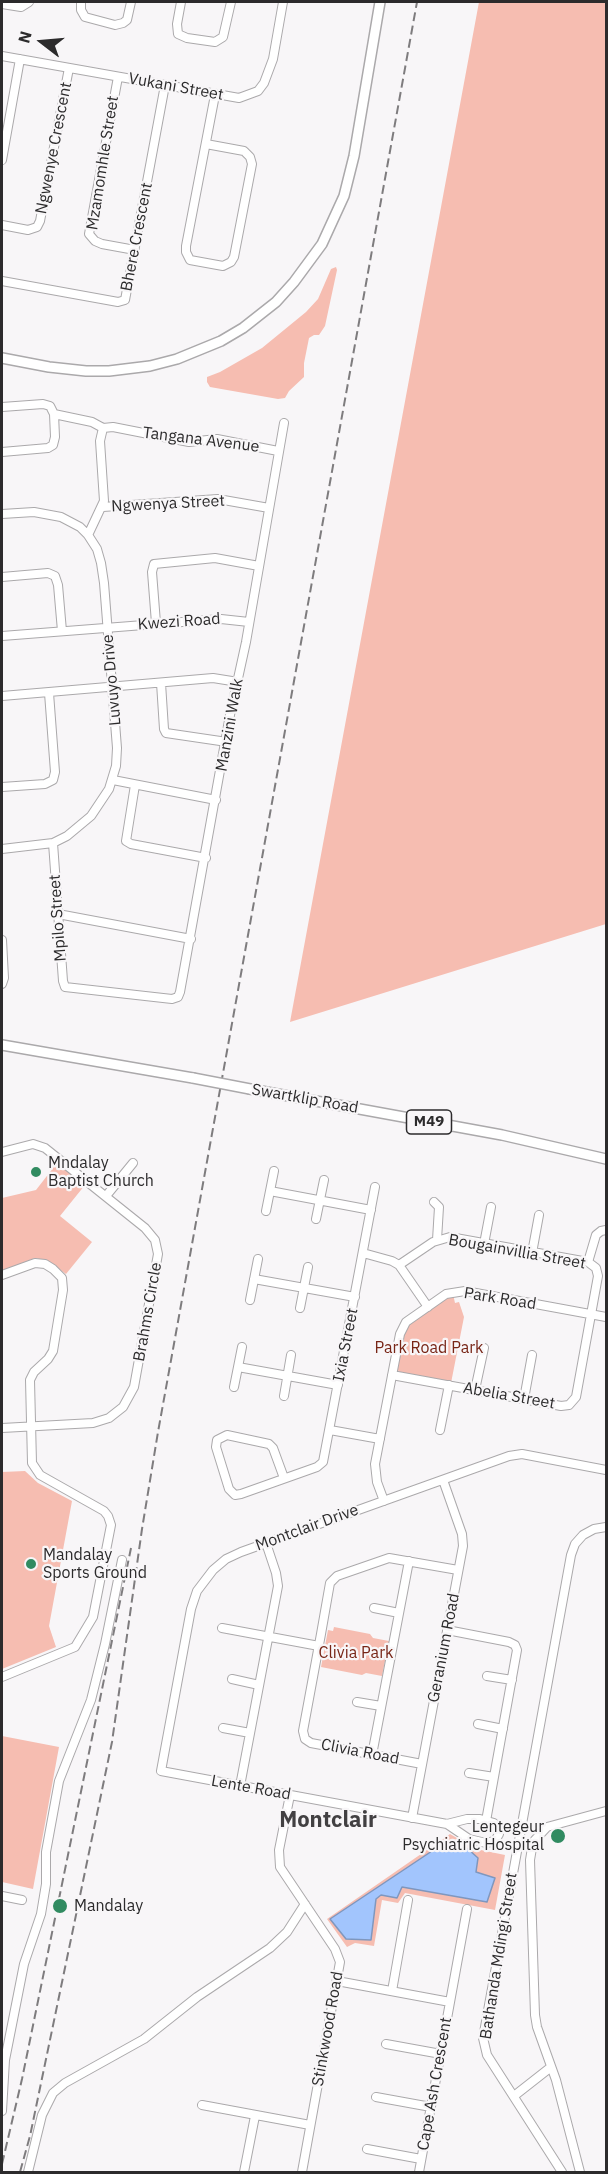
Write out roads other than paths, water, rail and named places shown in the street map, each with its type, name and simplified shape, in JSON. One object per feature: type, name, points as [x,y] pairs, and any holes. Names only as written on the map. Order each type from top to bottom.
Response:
[{"type":"main road","points":[[2,357],[49,367],[86,371],[150,366],[201,350],[221,341],[243,328],[276,302],[316,253],[344,196],[354,156],[380,2]]},
{"type":"main road","name":"Swartklip Road","points":[[2,1045],[502,1135],[606,1159]]},
{"type":"street","points":[[2,4],[21,7],[26,6],[29,2]]},
{"type":"street","points":[[81,2],[81,10],[85,17],[115,25],[127,20],[131,2]]},
{"type":"street","points":[[181,2],[177,24],[178,34],[210,42],[219,41],[223,37],[231,2]]},
{"type":"street","name":"Vukani Street","points":[[2,56],[239,98],[258,91],[264,83],[273,60],[283,2]]},
{"type":"street","points":[[2,160],[20,59]]},
{"type":"street","name":"Ngwenye Crescent","points":[[2,225],[28,230],[37,227],[40,221],[69,68]]},
{"type":"street","name":"Mzamomhle Street","points":[[118,77],[89,234],[95,241],[102,244],[135,250]]},
{"type":"street","name":"Bhere Crescent","points":[[2,281],[122,302],[127,296],[165,86]]},
{"type":"street","points":[[206,144],[244,151],[250,157],[252,164],[234,257],[231,262],[223,266],[190,260],[186,252],[215,95]]},
{"type":"street","points":[[2,407],[50,405],[54,414],[55,442],[51,447],[2,452]]},
{"type":"street","name":"Tangana Avenue","points":[[54,414],[92,422],[103,428],[189,442],[217,439],[278,451]]},
{"type":"street","name":"Manzini Walk","points":[[177,997],[180,992],[206,858],[284,423]]},
{"type":"street","points":[[2,514],[48,513],[71,521],[88,535],[103,507],[105,495],[100,441],[103,428]]},
{"type":"street","name":"Ngwenya Street","points":[[103,507],[218,499],[269,508]]},
{"type":"street","name":"Luvuyo Drive","points":[[2,849],[52,843],[67,836],[91,816],[102,802],[113,780],[117,748],[101,563],[97,549],[88,535]]},
{"type":"street","points":[[156,623],[152,572],[154,564],[220,558],[259,566]]},
{"type":"street","points":[[2,577],[48,573],[55,576],[58,585],[62,631]]},
{"type":"street","name":"Kwezi Road","points":[[2,636],[221,619],[249,622]]},
{"type":"street","points":[[2,696],[213,678],[238,681]]},
{"type":"street","points":[[160,682],[166,733],[227,742]]},
{"type":"street","points":[[2,787],[45,784],[53,780],[55,772],[49,693]]},
{"type":"street","points":[[113,780],[216,800]]},
{"type":"street","points":[[135,785],[126,841],[131,844],[206,858]]},
{"type":"street","name":"Mpilo Street","points":[[52,843],[65,987],[172,999],[177,997]]},
{"type":"street","points":[[58,914],[190,939]]},
{"type":"street","points":[[2,940],[3,981]]},
{"type":"street","name":"Brahms Circle","points":[[2,1152],[33,1144],[39,1145],[149,1231],[158,1249],[132,1392],[119,1412],[103,1420],[79,1425],[2,1428]]},
{"type":"street","points":[[106,1196],[133,1163]]},
{"type":"street","points":[[266,1211],[274,1171]]},
{"type":"street","points":[[316,1219],[324,1180]]},
{"type":"street","name":"Ixia Street","points":[[284,1478],[273,1448],[269,1444],[226,1435],[217,1440],[216,1447],[232,1494],[241,1494],[320,1465],[324,1458],[330,1430],[375,1187]]},
{"type":"street","points":[[270,1191],[371,1210]]},
{"type":"street","points":[[434,1202],[439,1207],[437,1240]]},
{"type":"street","points":[[484,1244],[491,1207]]},
{"type":"street","points":[[532,1252],[539,1215]]},
{"type":"street","points":[[588,1263],[596,1235],[606,1230]]},
{"type":"street","name":"Bougainvillia Street","points":[[399,1265],[437,1240],[450,1238],[588,1263],[596,1268],[598,1276],[591,1315]]},
{"type":"street","points":[[363,1253],[399,1265],[428,1307]]},
{"type":"street","points":[[250,1300],[258,1259]]},
{"type":"street","points":[[2,1275],[35,1263],[45,1264],[60,1274],[62,1278],[63,1290],[53,1351],[34,1372],[30,1380],[32,1463],[40,1475],[104,1511],[111,1526],[93,1617],[75,1647],[2,1677]]},
{"type":"street","points":[[300,1308],[308,1267]]},
{"type":"street","points":[[254,1279],[355,1297]]},
{"type":"street","name":"Park Road","points":[[384,1501],[375,1473],[392,1375],[402,1328],[406,1322],[452,1292],[465,1291],[606,1317]]},
{"type":"street","name":"Abelia Street","points":[[392,1375],[564,1406],[574,1400],[591,1315]]},
{"type":"street","points":[[234,1387],[242,1347]]},
{"type":"street","points":[[475,1390],[483,1348]]},
{"type":"street","points":[[284,1396],[291,1355]]},
{"type":"street","points":[[524,1399],[532,1355]]},
{"type":"street","points":[[238,1367],[338,1385]]},
{"type":"street","points":[[440,1430],[449,1385]]},
{"type":"street","points":[[330,1430],[380,1439]]},
{"type":"street","name":"Montclair Drive","points":[[161,1772],[191,1609],[197,1591],[219,1564],[233,1555],[517,1454],[606,1470]]},
{"type":"street","name":"Geranium Road","points":[[412,1818],[463,1538],[443,1480]]},
{"type":"street","name":"Bathanda Mdingi Street","points":[[562,2172],[484,2049],[483,2030],[571,1555],[575,1544],[583,1535],[594,1529],[606,1527]]},
{"type":"street","points":[[240,1786],[278,1582],[266,1543]]},
{"type":"street","name":"Clivia Road","points":[[422,1764],[311,1743],[303,1737],[319,1646],[333,1579],[387,1558],[458,1570]]},
{"type":"street","points":[[2,2111],[6,2060],[24,1964],[40,1914],[46,1884],[46,1852],[59,1781],[91,1700],[122,1560]]},
{"type":"street","points":[[372,1755],[409,1561]]},
{"type":"street","points":[[374,1608],[399,1613]]},
{"type":"street","points":[[222,1628],[319,1646]]},
{"type":"street","points":[[447,1630],[512,1643],[517,1650],[486,1821]]},
{"type":"street","points":[[487,1676],[512,1680]]},
{"type":"street","points":[[232,1679],[259,1685]]},
{"type":"street","points":[[357,1702],[381,1706]]},
{"type":"street","points":[[478,1724],[503,1729]]},
{"type":"street","points":[[223,1728],[250,1733]]},
{"type":"street","name":"Lente Road","points":[[161,1772],[447,1824],[467,1819],[486,1821],[494,1823],[499,1830],[496,1839],[489,1843],[469,1839],[447,1824]]},
{"type":"street","points":[[469,1773],[494,1777]]},
{"type":"street","name":"Stinkwood Road","points":[[290,1795],[279,1859],[285,1876],[338,1955],[340,1962],[302,2172]]},
{"type":"street","name":"Bathanda Mdingi Street","points":[[580,2172],[535,2015],[530,1854],[536,1837],[547,1827],[606,1811]]},
{"type":"street","points":[[2,1896],[21,1900]]},
{"type":"street","points":[[392,1991],[408,1900]]},
{"type":"street","points":[[28,2172],[39,2124],[53,2092],[144,2039],[197,1997],[270,1948],[287,1932],[305,1904]]},
{"type":"street","points":[[450,2002],[467,1909]]},
{"type":"street","name":"Cape Ash Crescent","points":[[337,1981],[450,2002],[419,2172]]},
{"type":"street","points":[[386,2044],[441,2054]]},
{"type":"street","points":[[514,2096],[551,2067]]},
{"type":"street","points":[[376,2097],[431,2107]]},
{"type":"street","points":[[202,2105],[310,2126]]},
{"type":"street","points":[[244,2172],[255,2116]]},
{"type":"street","points":[[367,2149],[421,2159]]},
{"type":"water","points":[[441,1845],[468,1849],[478,1858],[476,1872],[495,1878],[487,1902],[402,1887],[397,1898],[381,1895],[376,1899],[371,1940],[346,1939],[330,1919]]},
{"type":"railway","points":[[20,2172],[30,2136],[112,1742],[158,1432],[417,2]]},
{"type":"railway","points":[[2,2164],[22,2079],[131,1548]]},
{"type":"place","name":"Mndalay Baptist Church","points":[[36,1172]]},
{"type":"place","name":"Mandalay Sports Ground","points":[[31,1564]]},
{"type":"place","name":"Lentegeur Psychiatric Hospital","points":[[558,1836]]},
{"type":"place","name":"Mandalay","points":[[60,1906]]},
{"type":"district","name":"Montclair","points":[[328,1821]]},
{"type":"park label","name":"Park Road Park","points":[[429,1348]]},
{"type":"park label","name":"Clivia Park","points":[[356,1653]]}]
